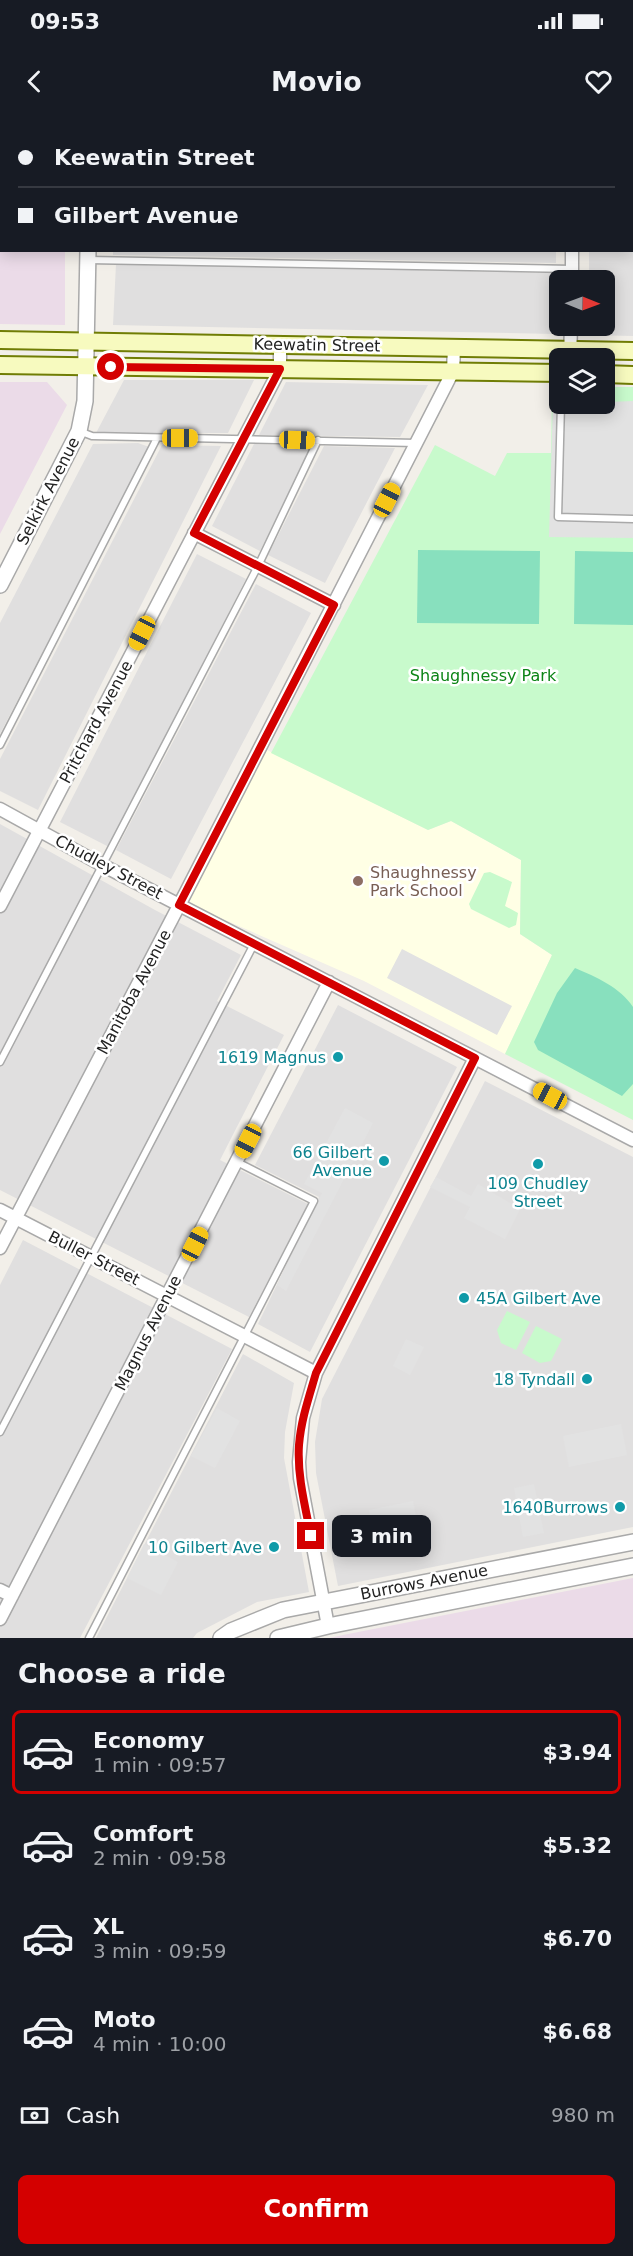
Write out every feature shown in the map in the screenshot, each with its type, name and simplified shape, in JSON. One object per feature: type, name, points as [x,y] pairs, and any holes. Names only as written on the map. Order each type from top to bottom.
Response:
[{"type":"main road","name":"Keewatin Street","points":[[0,340],[454,348],[549,353]]},
{"type":"main road","name":"Keewatin Street","points":[[615,352],[633,351]]},
{"type":"main road","name":"Keewatin Street","points":[[0,365],[549,373]]},
{"type":"main road","points":[[615,374],[633,375]]},
{"type":"street","points":[[572,252],[572,270]]},
{"type":"street","name":"Selkirk Avenue","points":[[0,585],[78,431],[85,401],[88,255]]},
{"type":"street","name":"Pritchard Avenue","points":[[0,906],[280,369],[280,344]]},
{"type":"street","name":"Manitoba Avenue","points":[[0,1248],[453,371],[454,348]]},
{"type":"street","points":[[194,533],[334,605]]},
{"type":"street","name":"Chudley Street","points":[[0,809],[102,865],[633,1140]]},
{"type":"street","name":"Magnus Avenue","points":[[0,1619],[329,982]]},
{"type":"street","points":[[328,1626],[300,1478],[299,1461],[303,1418],[316,1373],[475,1058]]},
{"type":"street","name":"Buller Street","points":[[0,1210],[316,1373]]},
{"type":"street","name":"Burrows Avenue","points":[[221,1638],[231,1631],[283,1610],[633,1542]]},
{"type":"street","name":"Burrows Avenue","points":[[278,1638],[328,1626],[633,1566]]},
{"type":"street","points":[[0,1590],[12,1596]]},
{"type":"lane","points":[[88,255],[549,274]]},
{"type":"lane","points":[[561,414],[558,517],[633,519]]},
{"type":"lane","points":[[78,431],[92,436],[416,443]]},
{"type":"lane","points":[[0,745],[157,438]]},
{"type":"lane","points":[[0,1062],[258,566],[318,440]]},
{"type":"lane","points":[[0,1432],[254,944]]},
{"type":"lane","points":[[89,1638],[314,1201],[237,1162]]},
{"type":"shaded area","points":[[0,252],[65,252],[65,325],[0,324]]},
{"type":"shaded area","points":[[113,252],[556,252],[556,263],[113,255]]},
{"type":"shaded area","points":[[589,252],[633,252],[633,336],[615,336],[615,270],[589,270]]},
{"type":"shaded area","points":[[116,264],[549,273],[549,334],[113,325]]},
{"type":"shaded area","points":[[124,380],[254,380],[228,433],[96,433]]},
{"type":"shaded area","points":[[0,382],[47,382],[67,405],[0,534]]},
{"type":"shaded area","points":[[286,382],[428,385],[400,437],[259,435]]},
{"type":"shaded area","points":[[633,401],[633,538],[549,537],[553,414],[615,414],[615,402]]},
{"type":"shaded area","points":[[138,443],[149,447],[0,734],[0,623],[93,444]]},
{"type":"shaded area","points":[[254,444],[312,446],[260,551],[212,526]]},
{"type":"shaded area","points":[[162,445],[221,446],[38,810],[0,791],[0,759]]},
{"type":"shaded area","points":[[324,446],[395,448],[325,583],[268,555]]},
{"type":"shaded area","points":[[197,554],[246,579],[109,847],[60,822]]},
{"type":"shaded area","points":[[256,584],[311,613],[171,879],[116,850]]},
{"type":"shaded area","name":"Shaughnessy Park School","points":[[263,748],[428,830],[451,821],[521,860],[520,934],[552,955],[505,1054],[364,981],[184,902]]},
{"type":"shaded area","points":[[0,824],[241,955],[217,1001],[284,1035],[220,1160],[308,1204],[249,1317],[0,1190]]},
{"type":"shaded area","points":[[402,949],[512,1006],[497,1035],[387,978]]},
{"type":"shaded area","points":[[338,1005],[457,1067],[310,1352],[258,1324],[319,1197],[255,1165]]},
{"type":"shaded area","points":[[485,1081],[633,1157],[633,1527],[338,1586],[316,1473],[315,1442],[322,1399]]},
{"type":"shaded area","points":[[345,1108],[373,1123],[286,1291],[277,1285],[322,1193],[304,1184]]},
{"type":"shaded area","points":[[436,1177],[471,1196],[478,1184],[520,1209],[505,1239],[464,1218],[470,1207],[430,1187]]},
{"type":"shaded area","points":[[23,1240],[232,1349],[80,1638],[0,1638],[0,1285]]},
{"type":"shaded area","points":[[406,1339],[424,1347],[410,1375],[393,1366]]},
{"type":"shaded area","points":[[243,1354],[294,1383],[285,1432],[284,1458],[309,1592],[257,1602],[197,1633],[193,1638],[96,1638]]},
{"type":"shaded area","points":[[217,1408],[240,1421],[215,1468],[191,1456]]},
{"type":"shaded area","points":[[621,1424],[627,1455],[569,1467],[563,1436]]},
{"type":"shaded area","points":[[534,1484],[544,1533],[523,1537],[514,1488]]},
{"type":"shaded area","points":[[413,1501],[419,1532],[374,1540],[369,1510]]},
{"type":"shaded area","points":[[144,1544],[178,1562],[161,1595],[127,1578]]},
{"type":"shaded area","points":[[633,1578],[633,1638],[330,1638],[343,1635]]},
{"type":"green space","name":"Shaughnessy Park","points":[[615,387],[633,387],[633,1120],[505,1054],[552,955],[520,934],[521,860],[451,821],[428,830],[271,753],[435,445],[495,476],[507,453],[551,453],[552,414],[615,414]]},
{"type":"green space","points":[[418,550],[540,551],[539,624],[417,623]]},
{"type":"green space","points":[[575,551],[633,552],[633,625],[574,624]]},
{"type":"green space","points":[[490,872],[512,882],[505,906],[518,913],[516,925],[509,928],[471,909],[469,904],[484,873]]},
{"type":"green space","points":[[575,968],[614,988],[633,1007],[633,1084],[622,1096],[538,1050],[534,1042],[557,993]]},
{"type":"green space","points":[[507,1311],[530,1322],[516,1350],[501,1343],[497,1330]]},
{"type":"green space","points":[[536,1326],[562,1339],[551,1361],[540,1363],[522,1353]]},
{"type":"place","name":"Shaughnessy Park School","points":[[358,881]]},
{"type":"place","name":"1619 Magnus","points":[[338,1057]]},
{"type":"place","name":"66 Gilbert Avenue","points":[[384,1161]]},
{"type":"place","name":"109 Chudley Street","points":[[538,1164]]},
{"type":"place","name":"45A Gilbert Ave","points":[[464,1298]]},
{"type":"place","name":"18 Tyndall","points":[[587,1379]]},
{"type":"place","name":"1640Burrows","points":[[620,1507]]},
{"type":"place","name":"10 Gilbert Ave","points":[[274,1547]]},
{"type":"route","points":[[111,367],[280,369],[194,533],[334,605],[179,905],[475,1058],[316,1373],[300,1431],[299,1447],[300,1478],[311,1536]]}]
